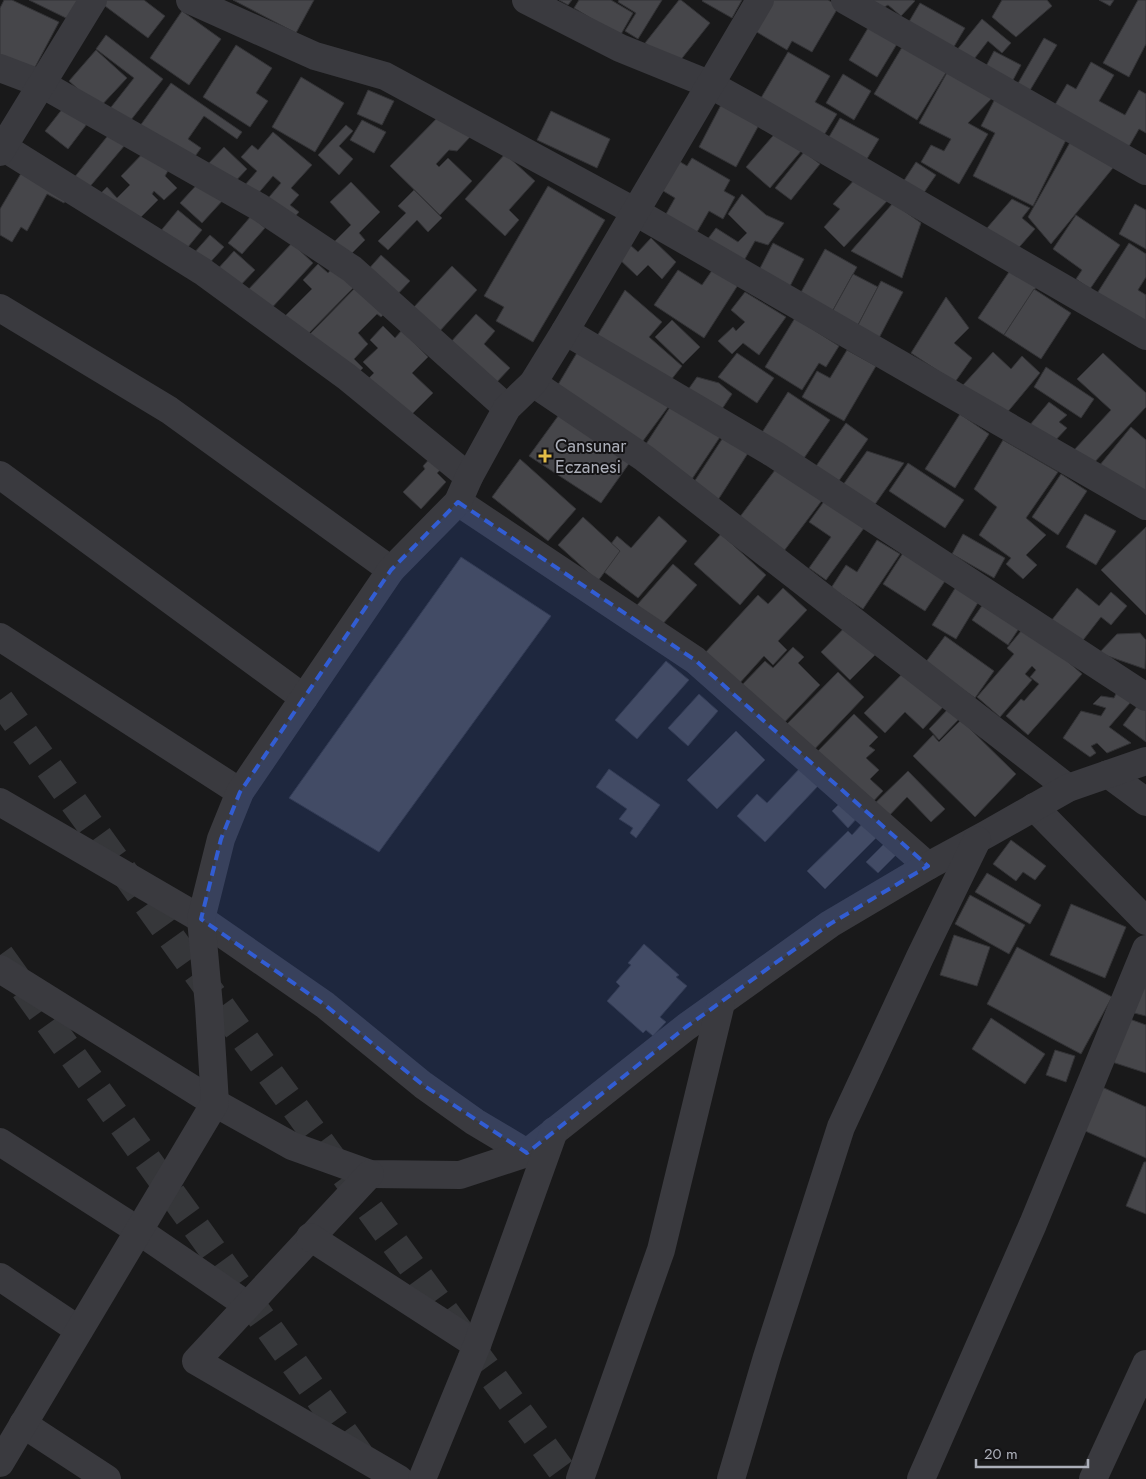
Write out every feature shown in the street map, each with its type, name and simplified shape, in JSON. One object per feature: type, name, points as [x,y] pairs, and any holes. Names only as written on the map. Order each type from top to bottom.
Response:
[{"type":"street","points":[[93,0],[1,149],[202,271],[347,377],[469,478]]},
{"type":"street","points":[[190,0],[315,56],[385,76],[634,211],[1146,506]]},
{"type":"street","points":[[526,0],[620,48],[711,85],[1146,336]]},
{"type":"street","points":[[1,1460],[215,1102],[201,920],[221,839],[240,792],[392,570],[458,502],[507,408],[533,383],[760,0]]},
{"type":"street","points":[[845,0],[1146,171]]},
{"type":"street","points":[[0,68],[42,84],[259,207],[352,269],[507,408]]},
{"type":"street","points":[[0,308],[169,410],[392,570]]},
{"type":"street","points":[[565,331],[774,454],[1146,697]]},
{"type":"street","points":[[533,383],[644,458],[1068,788]]},
{"type":"street","points":[[0,475],[304,698]]},
{"type":"street","points":[[458,502],[695,660],[928,866]]},
{"type":"street","points":[[0,637],[240,792]]},
{"type":"street","points":[[0,969],[215,1102],[292,1146],[370,1174],[460,1174],[527,1153],[686,1027],[830,924],[928,866],[1068,788],[1146,761]]},
{"type":"street","points":[[1108,774],[1146,802]]},
{"type":"street","points":[[0,802],[201,920],[325,1005],[438,1096],[475,1122],[527,1153]]},
{"type":"street","points":[[1034,807],[1146,921]]},
{"type":"street","points":[[731,1479],[767,1357],[841,1127],[920,956],[977,840]]},
{"type":"street","points":[[921,1479],[1033,1224],[1146,949]]},
{"type":"street","points":[[580,1479],[661,1250],[720,1003]]},
{"type":"street","points":[[422,1479],[477,1345],[554,1131]]},
{"type":"street","points":[[0,1142],[139,1231],[248,1305]]},
{"type":"street","points":[[370,1174],[196,1360],[399,1479]]},
{"type":"street","points":[[310,1237],[477,1345]]},
{"type":"street","points":[[0,1277],[79,1330]]},
{"type":"street","points":[[1093,1479],[1146,1364]]},
{"type":"street","points":[[24,1424],[107,1479]]},
{"type":"highlighted area","points":[[458,502],[695,660],[928,866],[830,924],[686,1027],[527,1153],[423,1085],[325,1005],[201,919],[221,839],[240,792],[391,570]]},
{"type":"building","points":[[4,0],[12,0],[59,22],[33,71],[0,55],[0,8]]},
{"type":"building","points":[[29,0],[80,0],[70,20]]},
{"type":"building","points":[[103,0],[144,0],[165,16],[148,38],[101,3]]},
{"type":"building","points":[[233,0],[314,0],[296,33]]},
{"type":"building","points":[[559,0],[572,0],[568,5]]},
{"type":"building","points":[[579,0],[611,0],[633,13],[620,36],[574,8]]},
{"type":"building","points":[[619,0],[662,0],[638,39],[625,31],[636,13],[618,2]]},
{"type":"building","points":[[679,0],[710,23],[675,67],[645,43]]},
{"type":"building","points":[[703,0],[742,0],[732,18]]},
{"type":"building","points":[[773,0],[828,0],[839,6],[812,52],[792,41],[787,50],[755,31]]},
{"type":"building","points":[[860,0],[915,1],[901,16],[888,5],[879,10]]},
{"type":"building","points":[[1002,0],[1047,0],[1052,6],[1016,37],[992,17]]},
{"type":"building","points":[[1099,0],[1114,0],[1110,6]]},
{"type":"building","points":[[1138,0],[1146,0],[1146,44],[1129,77],[1103,63]]},
{"type":"building","points":[[920,3],[965,28],[952,50],[907,25]]},
{"type":"building","points":[[182,11],[221,39],[189,85],[150,58]]},
{"type":"building","points":[[982,19],[1011,43],[1002,53],[988,41],[971,63],[956,51]]},
{"type":"building","points":[[868,28],[897,44],[877,77],[849,60]]},
{"type":"building","points":[[106,35],[163,79],[127,125],[108,111],[134,78],[96,49]]},
{"type":"building","points":[[1044,38],[1057,45],[1029,92],[1017,85]]},
{"type":"building","points":[[904,44],[947,71],[917,120],[874,94]]},
{"type":"building","points":[[236,45],[272,68],[256,93],[268,101],[250,127],[203,97]]},
{"type":"building","points":[[96,50],[127,78],[99,108],[69,81]]},
{"type":"building","points":[[994,51],[1021,65],[1012,82],[985,68]]},
{"type":"building","points":[[788,52],[830,76],[815,102],[837,114],[821,140],[758,103]]},
{"type":"building","points":[[1091,62],[1114,75],[1099,101],[1125,115],[1139,90],[1146,94],[1146,133],[1139,129],[1127,150],[1053,108],[1067,84],[1076,89]]},
{"type":"building","points":[[949,69],[994,96],[968,123],[988,134],[959,184],[921,162],[931,145],[944,151],[951,139],[919,123]]},
{"type":"building","points":[[843,74],[871,91],[854,120],[826,103]]},
{"type":"building","points":[[301,77],[344,103],[315,152],[272,127]]},
{"type":"building","points":[[171,83],[242,132],[237,139],[204,116],[188,139],[201,148],[188,166],[137,130]]},
{"type":"building","points":[[368,90],[394,101],[382,125],[357,114]]},
{"type":"building","points":[[998,93],[1071,130],[1033,206],[973,176],[995,133],[981,126]]},
{"type":"building","points":[[67,103],[90,120],[68,149],[45,131]]},
{"type":"building","points":[[722,103],[760,123],[736,167],[699,147]]},
{"type":"building","points":[[444,111],[470,137],[457,151],[449,150],[436,164],[439,167],[448,158],[472,181],[440,215],[390,166]]},
{"type":"building","points":[[551,111],[610,139],[597,168],[537,140]]},
{"type":"building","points":[[840,118],[879,139],[865,162],[826,142]]},
{"type":"building","points":[[362,120],[386,132],[374,153],[350,140]]},
{"type":"building","points":[[346,125],[353,131],[339,146],[353,159],[339,175],[318,155]]},
{"type":"building","points":[[778,130],[802,150],[770,188],[746,167]]},
{"type":"building","points":[[273,132],[312,165],[291,188],[299,195],[290,205],[299,212],[288,224],[264,203],[281,183],[273,176],[256,196],[244,186],[257,171],[241,157],[252,145],[258,150]]},
{"type":"building","points":[[110,133],[125,145],[87,190],[73,179]]},
{"type":"building","points":[[1073,137],[1117,163],[1051,244],[1028,217]]},
{"type":"building","points":[[224,147],[247,169],[231,186],[208,164]]},
{"type":"building","points":[[148,148],[169,169],[165,176],[177,188],[164,200],[154,191],[152,194],[158,200],[133,225],[101,193],[107,187],[117,198],[130,185],[121,176]]},
{"type":"building","points":[[804,152],[820,164],[791,200],[775,188]]},
{"type":"building","points":[[505,154],[535,181],[509,210],[519,220],[505,236],[465,199]]},
{"type":"building","points":[[692,158],[730,180],[724,191],[735,197],[723,219],[709,211],[693,239],[662,221],[675,198],[660,189],[677,160],[687,166]]},
{"type":"building","points":[[916,162],[936,175],[923,194],[903,182]]},
{"type":"building","points":[[23,170],[68,196],[64,203],[47,194],[27,231],[21,227],[12,242],[0,235],[0,209]]},
{"type":"building","points":[[202,179],[224,199],[202,223],[180,203]]},
{"type":"building","points":[[855,179],[889,199],[844,247],[824,227],[840,209],[833,204]]},
{"type":"building","points":[[351,182],[380,212],[359,233],[365,240],[345,260],[331,245],[351,225],[330,202]]},
{"type":"building","points":[[548,186],[605,220],[533,342],[496,321],[504,307],[484,296]]},
{"type":"building","points":[[414,190],[442,218],[428,232],[417,220],[388,250],[378,241],[406,213],[398,206]]},
{"type":"building","points":[[742,194],[766,215],[784,223],[768,245],[755,241],[741,266],[704,244],[716,228],[738,242],[747,233],[728,214]]},
{"type":"building","points":[[1012,199],[1030,208],[1022,218],[1035,229],[1015,252],[987,228]]},
{"type":"building","points":[[893,203],[921,223],[902,278],[851,251]]},
{"type":"building","points":[[1135,204],[1146,210],[1146,249],[1119,234]]},
{"type":"building","points":[[178,210],[202,230],[183,253],[159,233]]},
{"type":"building","points":[[1076,215],[1120,245],[1090,289],[1076,279],[1082,270],[1053,249]]},
{"type":"building","points":[[251,216],[265,228],[242,254],[228,243]]},
{"type":"building","points":[[210,235],[224,247],[206,267],[193,254]]},
{"type":"building","points":[[651,238],[676,262],[662,279],[648,265],[637,276],[617,257],[629,244],[638,252]]},
{"type":"building","points":[[292,243],[313,263],[268,312],[246,292]]},
{"type":"building","points":[[773,243],[804,259],[788,290],[757,274]]},
{"type":"building","points":[[1129,243],[1146,254],[1146,277],[1138,290],[1146,295],[1146,326],[1096,295]]},
{"type":"building","points":[[825,249],[857,267],[832,312],[800,294]]},
{"type":"building","points":[[234,251],[255,270],[236,290],[215,272]]},
{"type":"building","points":[[381,255],[410,281],[394,298],[366,272]]},
{"type":"building","points":[[337,262],[358,283],[305,337],[285,316],[312,289],[303,280],[318,264],[328,273]]},
{"type":"building","points":[[452,266],[477,290],[439,332],[413,308]]},
{"type":"building","points":[[1013,266],[1039,283],[1004,335],[978,318]]},
{"type":"building","points":[[713,269],[738,285],[704,338],[654,305],[678,270],[702,285]]},
{"type":"building","points":[[853,274],[878,287],[857,327],[832,312]]},
{"type":"building","points":[[881,281],[903,292],[879,338],[857,327]]},
{"type":"building","points":[[355,288],[383,315],[381,317],[377,314],[358,333],[368,344],[354,359],[363,368],[353,378],[309,335]]},
{"type":"building","points":[[1034,289],[1071,313],[1041,359],[1004,335]]},
{"type":"building","points":[[625,290],[662,322],[649,337],[682,366],[667,385],[594,341]]},
{"type":"building","points":[[745,292],[786,317],[759,355],[743,343],[732,354],[718,341],[733,327],[736,331],[745,322],[731,310]]},
{"type":"building","points":[[946,297],[969,328],[954,343],[972,358],[955,382],[911,353]]},
{"type":"building","points":[[476,314],[495,331],[484,344],[510,368],[495,384],[450,343]]},
{"type":"building","points":[[795,318],[839,346],[826,367],[819,363],[802,390],[765,367]]},
{"type":"building","points":[[672,320],[700,347],[683,364],[655,337]]},
{"type":"building","points":[[383,326],[395,338],[402,330],[428,357],[412,373],[433,393],[410,416],[366,381],[374,373],[363,362],[378,348],[370,340]]},
{"type":"building","points":[[847,350],[876,366],[844,421],[802,397],[817,371],[830,378]]},
{"type":"building","points":[[578,351],[671,403],[640,445],[556,388]]},
{"type":"building","points":[[993,352],[1011,369],[1022,356],[1040,373],[1001,420],[963,385]]},
{"type":"building","points":[[737,353],[774,378],[757,403],[718,377]]},
{"type":"building","points":[[1103,353],[1146,393],[1146,407],[1091,466],[1074,450],[1111,410],[1077,379]]},
{"type":"building","points":[[1046,367],[1094,399],[1081,418],[1034,387]]},
{"type":"building","points":[[697,377],[719,383],[732,394],[718,415],[685,394]]},
{"type":"building","points":[[788,392],[830,420],[800,464],[759,437]]},
{"type":"building","points":[[674,401],[722,434],[690,482],[642,450]]},
{"type":"building","points":[[1049,402],[1067,415],[1059,422],[1067,428],[1052,444],[1029,426]]},
{"type":"building","points":[[561,412],[633,458],[601,503],[529,456]]},
{"type":"building","points":[[960,414],[989,434],[955,488],[925,469]]},
{"type":"building","points":[[846,423],[868,439],[836,485],[814,469]]},
{"type":"building","points":[[1131,427],[1146,440],[1146,494],[1099,466]]},
{"type":"building","points":[[726,433],[750,450],[716,503],[692,485]]},
{"type":"building","points":[[1003,440],[1058,472],[1026,518],[1046,535],[1026,555],[1037,565],[1023,579],[1006,564],[1011,558],[979,535],[997,507],[974,489]]},
{"type":"building","points":[[867,451],[904,463],[871,510],[840,489]]},
{"type":"building","points":[[433,455],[445,466],[437,473],[446,482],[421,509],[403,492],[425,469],[423,466]]},
{"type":"building","points":[[520,459],[576,509],[548,541],[492,497]]},
{"type":"building","points":[[781,462],[826,495],[784,551],[739,518]]},
{"type":"building","points":[[908,463],[964,500],[945,528],[889,491]]},
{"type":"building","points":[[1061,474],[1087,491],[1058,535],[1032,517]]},
{"type":"building","points":[[828,496],[867,524],[826,580],[809,568],[831,537],[809,522]]},
{"type":"building","points":[[1085,514],[1116,531],[1096,565],[1066,547]]},
{"type":"building","points":[[659,516],[687,541],[638,598],[595,565],[617,536],[631,548]]},
{"type":"building","points":[[583,517],[620,551],[598,581],[558,545]]},
{"type":"building","points":[[1146,527],[1146,615],[1101,570]]},
{"type":"building","points":[[721,534],[766,575],[740,605],[694,564]]},
{"type":"building","points":[[963,534],[1005,558],[994,578],[952,554]]},
{"type":"building","points":[[877,540],[900,554],[863,609],[831,588],[846,565],[857,572]]},
{"type":"building","points":[[903,553],[945,581],[925,611],[883,584]]},
{"type":"building","points":[[461,557],[551,616],[379,852],[289,798]]},
{"type":"building","points":[[673,564],[697,585],[661,626],[637,605]]},
{"type":"building","points":[[959,582],[982,596],[956,639],[932,625]]},
{"type":"building","points":[[783,588],[807,610],[778,641],[787,650],[773,665],[764,656],[738,685],[704,654],[758,595],[768,604]]},
{"type":"building","points":[[1077,588],[1099,606],[1111,592],[1127,606],[1111,625],[1101,617],[1080,644],[1051,621]]},
{"type":"building","points":[[986,600],[1022,624],[1008,645],[972,620]]},
{"type":"building","points":[[849,623],[878,652],[850,680],[821,652]]},
{"type":"building","points":[[1026,625],[1082,674],[1028,735],[1006,716],[1021,699],[1024,701],[1039,684],[1030,677],[1036,670],[1032,666],[1025,674],[1032,680],[1000,717],[977,697],[1014,654],[1007,648]]},
{"type":"building","points":[[1140,633],[1146,640],[1145,669],[1099,653],[1117,634]]},
{"type":"building","points":[[945,636],[994,671],[975,698],[925,663]]},
{"type":"building","points":[[793,647],[804,657],[798,663],[820,685],[780,727],[739,688],[765,661],[773,668]]},
{"type":"building","points":[[666,661],[689,680],[637,739],[615,720]]},
{"type":"building","points":[[906,670],[944,706],[923,729],[905,712],[885,733],[864,713]]},
{"type":"building","points":[[838,672],[864,697],[810,754],[783,728]]},
{"type":"building","points":[[1119,687],[1130,703],[1109,727],[1131,743],[1107,753],[1097,743],[1091,746],[1096,753],[1090,757],[1063,738],[1081,711],[1101,716],[1106,708],[1093,704],[1101,696],[1114,698]]},
{"type":"building","points":[[699,694],[718,711],[688,746],[668,728]]},
{"type":"building","points":[[1141,701],[1146,705],[1146,742],[1123,725]]},
{"type":"building","points":[[949,708],[959,719],[939,740],[929,729]]},
{"type":"building","points":[[854,714],[878,737],[869,746],[875,750],[866,758],[879,770],[870,779],[883,791],[869,806],[815,754]]},
{"type":"building","points":[[961,720],[1016,774],[975,817],[913,756],[933,735],[939,742]]},
{"type":"building","points":[[736,731],[765,760],[717,809],[687,780]]},
{"type":"building","points":[[801,767],[819,785],[765,842],[737,816],[757,794],[767,803]]},
{"type":"building","points":[[609,769],[660,805],[636,838],[630,833],[633,828],[619,819],[627,809],[596,787]]},
{"type":"building","points":[[908,771],[945,809],[931,822],[907,797],[884,821],[871,807]]},
{"type":"building","points":[[844,799],[860,815],[848,828],[832,811]]},
{"type":"building","points":[[863,823],[877,837],[825,889],[807,871],[848,831],[852,835]]},
{"type":"building","points":[[1011,840],[1046,866],[1035,880],[1023,872],[1016,881],[993,864]]},
{"type":"building","points":[[886,842],[897,854],[878,873],[866,862]]},
{"type":"building","points":[[987,873],[1041,905],[1030,924],[975,892]]},
{"type":"building","points":[[970,895],[1025,925],[1009,954],[955,924]]},
{"type":"building","points":[[1071,904],[1126,927],[1105,978],[1050,955]]},
{"type":"building","points":[[954,935],[990,947],[977,986],[940,975]]},
{"type":"building","points":[[644,944],[679,975],[676,977],[687,986],[660,1017],[666,1022],[653,1036],[646,1030],[643,1033],[607,1001],[620,986],[616,982],[631,965],[628,963]]},
{"type":"building","points":[[1017,947],[1112,997],[1081,1054],[987,1004]]},
{"type":"building","points":[[1146,979],[1146,1016],[1130,1012]]},
{"type":"building","points":[[991,1018],[1045,1054],[1025,1084],[972,1049]]},
{"type":"building","points":[[1127,1018],[1146,1025],[1146,1073],[1112,1062]]},
{"type":"building","points":[[1055,1050],[1075,1056],[1066,1082],[1046,1075]]},
{"type":"building","points":[[1102,1087],[1146,1107],[1146,1158],[1083,1130]]},
{"type":"building","points":[[1144,1162],[1146,1162],[1146,1214],[1126,1206]]},
{"type":"tunnel","points":[[0,700],[246,1041],[568,1479]]},
{"type":"tunnel","points":[[0,955],[363,1459]]},
{"type":"place","name":"Cansunar Eczanesi","points":[[545,456]]}]
